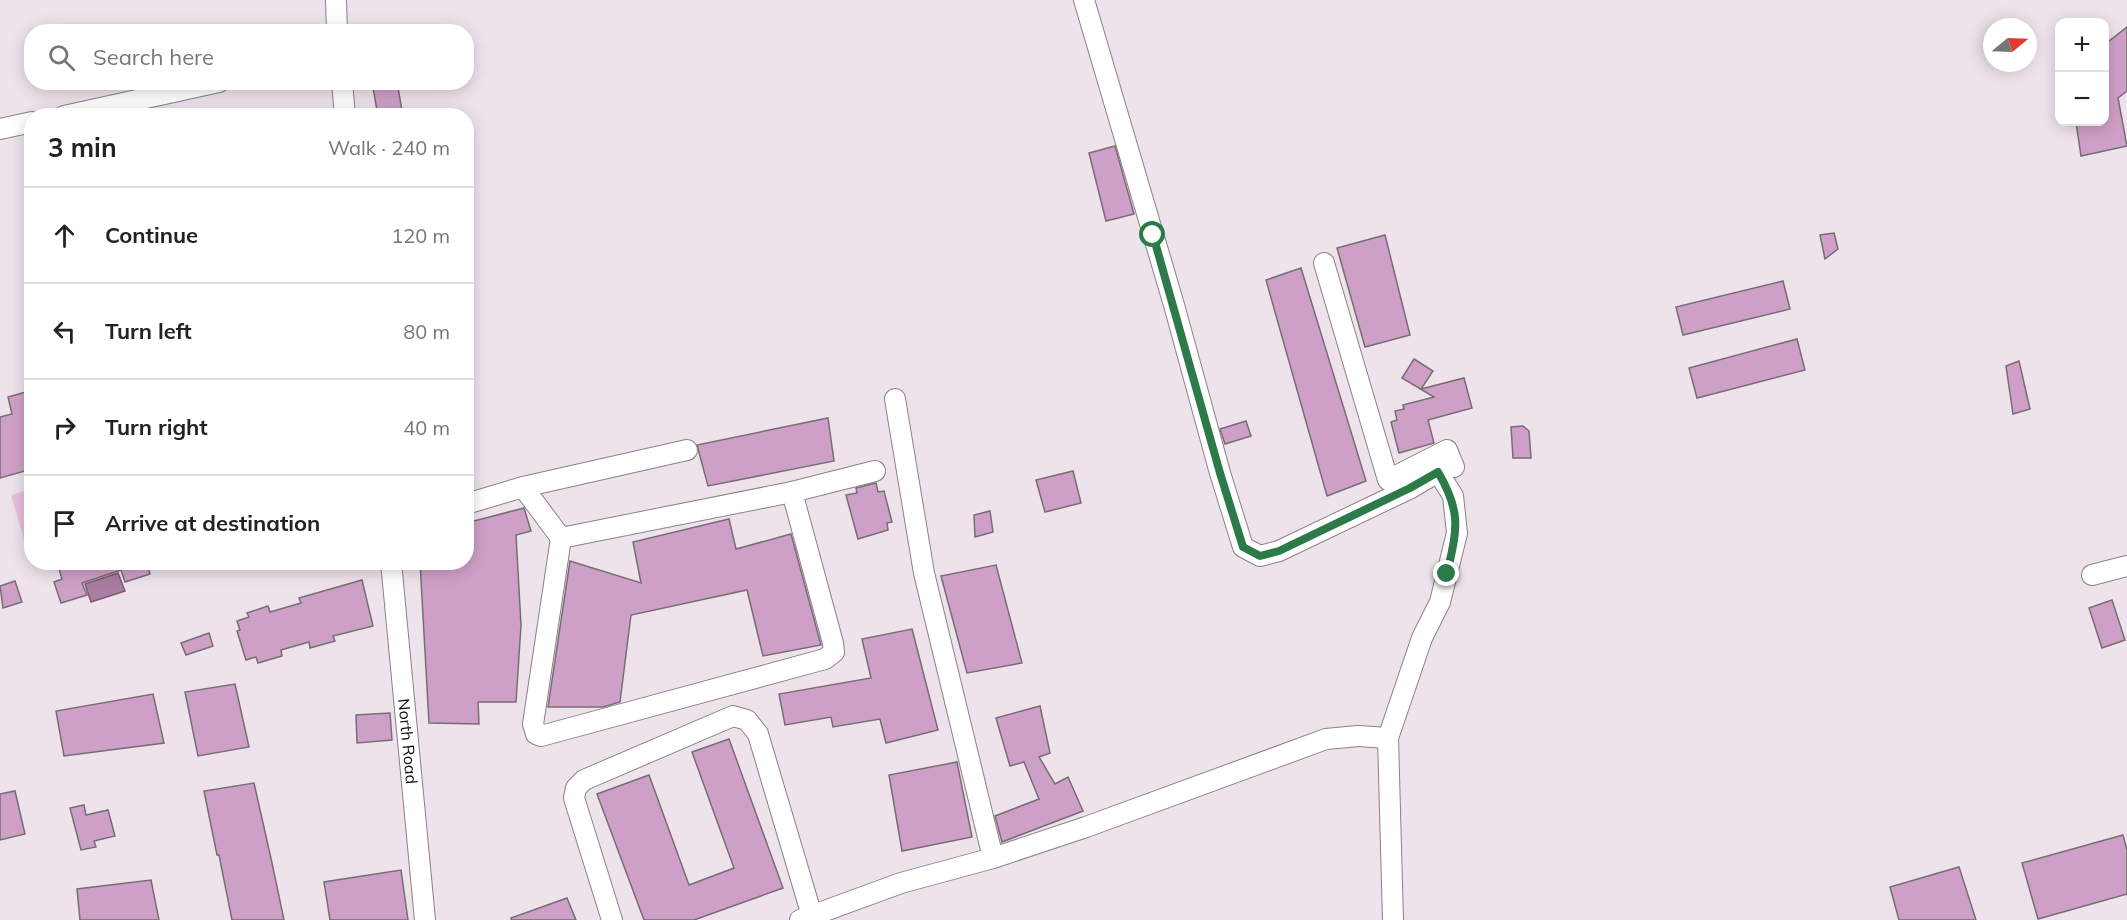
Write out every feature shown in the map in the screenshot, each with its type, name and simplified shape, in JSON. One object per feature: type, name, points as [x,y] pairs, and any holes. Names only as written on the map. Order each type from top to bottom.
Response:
[{"type":"street","points":[[336,0],[338,24]]},
{"type":"street","points":[[1084,0],[1243,547],[1260,556],[1279,551],[1410,488],[1438,472],[1453,496],[1456,533],[1440,602],[1422,638],[1388,738],[1393,920]]},
{"type":"street","points":[[100,108],[183,90]]},
{"type":"street","points":[[343,90],[344,108]]},
{"type":"street","points":[[0,129],[24,124]]},
{"type":"street","points":[[1324,263],[1388,480],[1447,450],[1454,467]]},
{"type":"street","points":[[895,399],[924,573],[993,858]]},
{"type":"street","points":[[474,502],[523,487],[687,450]]},
{"type":"street","points":[[561,538],[792,492],[875,471]]},
{"type":"street","points":[[523,487],[561,538],[533,724],[536,734],[541,736],[825,659],[834,652],[792,492]]},
{"type":"street","points":[[2092,575],[2127,566]]},
{"type":"street","name":"North Road","points":[[392,570],[420,886],[426,920]]},
{"type":"street","points":[[612,920],[574,798],[576,788],[584,780],[733,716],[747,720],[758,734],[806,918],[901,883],[993,858],[1086,827],[1326,739],[1388,738]]},
{"type":"shaded area","points":[[24,491],[24,539],[11,495]]},
{"type":"shaded area","points":[[118,573],[125,591],[91,602],[85,584]]},
{"type":"building","points":[[2127,27],[2127,91],[2118,98],[2127,146],[2081,156],[2077,126],[2109,126],[2109,41]]},
{"type":"building","points":[[373,90],[398,90],[402,108],[377,108]]},
{"type":"building","points":[[1115,146],[1134,214],[1106,221],[1089,153]]},
{"type":"building","points":[[1834,233],[1838,249],[1825,259],[1820,235]]},
{"type":"building","points":[[1385,235],[1410,335],[1365,347],[1337,248]]},
{"type":"building","points":[[1301,268],[1366,481],[1327,496],[1266,280]]},
{"type":"building","points":[[1783,281],[1790,309],[1683,335],[1676,307]]},
{"type":"building","points":[[1797,339],[1805,370],[1697,398],[1689,368]]},
{"type":"building","points":[[1414,359],[1433,371],[1421,389],[1464,378],[1472,408],[1428,420],[1434,443],[1399,453],[1391,422],[1397,420],[1395,411],[1404,409],[1403,405],[1434,397],[1402,378]]},
{"type":"building","points":[[2019,361],[2030,409],[2013,414],[2006,366]]},
{"type":"building","points":[[24,393],[24,471],[0,478],[0,417],[12,414],[8,397]]},
{"type":"building","points":[[828,418],[834,461],[708,486],[697,445]]},
{"type":"building","points":[[1246,421],[1251,436],[1225,444],[1220,429]]},
{"type":"building","points":[[1523,426],[1529,431],[1531,458],[1513,458],[1511,427]]},
{"type":"building","points":[[1073,471],[1081,503],[1045,512],[1036,480]]},
{"type":"building","points":[[876,483],[878,492],[884,491],[892,522],[887,523],[888,530],[858,539],[846,495],[857,493],[856,488]]},
{"type":"building","points":[[524,508],[531,531],[516,535],[521,625],[516,702],[478,702],[479,724],[429,723],[420,570],[474,570],[474,521]]},
{"type":"building","points":[[990,511],[993,532],[975,537],[974,515]]},
{"type":"building","points":[[729,519],[736,549],[791,534],[821,645],[763,656],[747,590],[631,615],[620,702],[603,707],[548,707],[570,561],[641,583],[633,542]]},
{"type":"building","points":[[996,565],[1022,663],[967,673],[941,576]]},
{"type":"building","points":[[59,570],[121,570],[82,583],[87,595],[61,603],[54,582],[62,579]]},
{"type":"building","points":[[121,570],[149,570],[150,574],[125,582]]},
{"type":"building","points":[[362,580],[373,626],[333,636],[335,641],[310,648],[309,642],[281,650],[282,656],[258,663],[256,657],[246,660],[237,631],[240,630],[237,621],[249,617],[247,613],[268,606],[270,612],[301,603],[299,598]]},
{"type":"building","points":[[15,581],[22,602],[3,608],[0,586]]},
{"type":"building","points":[[2112,600],[2125,640],[2102,648],[2089,608]]},
{"type":"building","points":[[912,629],[938,730],[886,743],[880,719],[833,727],[831,717],[785,725],[779,694],[871,678],[862,639]]},
{"type":"building","points":[[209,633],[213,646],[186,655],[181,643]]},
{"type":"building","points":[[235,684],[249,747],[198,756],[185,692]]},
{"type":"building","points":[[153,694],[164,743],[64,756],[56,711]]},
{"type":"building","points":[[1040,706],[1050,753],[1039,757],[1055,784],[1068,777],[1083,811],[1002,842],[995,816],[1039,799],[1024,762],[1010,766],[996,718]]},
{"type":"building","points":[[390,713],[392,740],[357,743],[356,715]]},
{"type":"building","points":[[729,739],[783,888],[694,920],[644,920],[597,794],[649,775],[689,885],[734,868],[692,752]]},
{"type":"building","points":[[957,762],[972,837],[902,851],[889,775]]},
{"type":"building","points":[[254,783],[284,920],[232,920],[219,855],[217,855],[204,791]]},
{"type":"building","points":[[15,791],[25,834],[0,840],[0,794]]},
{"type":"building","points":[[84,805],[86,815],[108,810],[115,836],[94,841],[96,847],[81,850],[70,808]]},
{"type":"building","points":[[2123,835],[2127,850],[2127,894],[2038,919],[2022,863]]},
{"type":"building","points":[[1959,867],[1976,920],[1899,920],[1890,887]]},
{"type":"building","points":[[401,870],[408,920],[330,920],[324,882]]},
{"type":"building","points":[[151,880],[159,920],[80,920],[77,889]]},
{"type":"building","points":[[567,898],[576,920],[511,920],[511,918]]},
{"type":"route","points":[[1153,235],[1243,547],[1260,556],[1279,551],[1410,488],[1438,472],[1453,496],[1456,533],[1447,574]]}]
